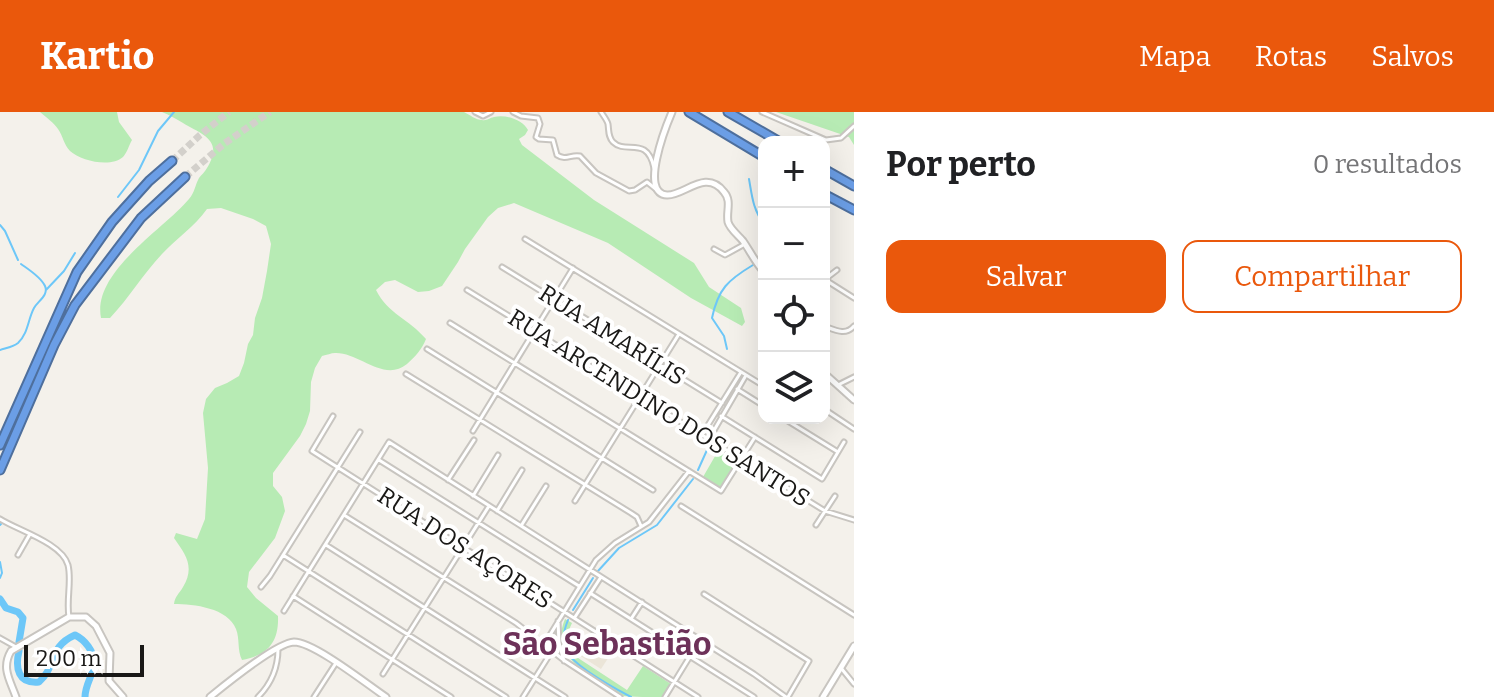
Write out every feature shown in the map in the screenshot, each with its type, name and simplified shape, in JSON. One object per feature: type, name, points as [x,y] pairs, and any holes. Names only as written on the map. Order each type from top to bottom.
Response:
[{"type":"highway","points":[[689,112],[758,153]]},
{"type":"highway","points":[[728,112],[770,136]]},
{"type":"highway","points":[[0,445],[77,272],[112,222],[172,161]]},
{"type":"highway","points":[[830,172],[854,186]]},
{"type":"highway","points":[[0,470],[54,345],[75,305],[135,225],[185,177]]},
{"type":"highway","points":[[830,197],[854,210]]},
{"type":"street","points":[[475,112],[483,116],[491,112]]},
{"type":"street","points":[[513,112],[538,118],[540,124],[536,137],[553,140],[557,155],[568,159],[580,156],[596,173],[629,191],[647,182],[665,196],[694,185],[708,183],[718,186],[729,202],[729,224],[758,265]]},
{"type":"street","points":[[601,112],[612,141],[621,147],[643,149],[652,160],[657,190]]},
{"type":"street","points":[[654,171],[672,112]]},
{"type":"street","points":[[762,112],[826,140],[841,138],[854,126]]},
{"type":"street","points":[[525,239],[758,382]]},
{"type":"street","points":[[714,249],[725,255],[745,244]]},
{"type":"street","name":"RUA AMARÍLIS","points":[[502,267],[722,403]]},
{"type":"street","points":[[473,431],[573,268]]},
{"type":"street","points":[[830,275],[837,270]]},
{"type":"street","points":[[830,284],[854,298]]},
{"type":"street","name":"RUA ARCENDINO DOS SANTOS","points":[[467,290],[825,511],[854,520]]},
{"type":"street","points":[[450,323],[721,491],[755,437]]},
{"type":"street","points":[[830,328],[845,332],[854,326]]},
{"type":"street","points":[[575,501],[679,334]]},
{"type":"street","points":[[427,349],[653,490]]},
{"type":"street","points":[[702,435],[741,372]]},
{"type":"street","points":[[406,374],[631,513],[641,526]]},
{"type":"street","points":[[709,439],[746,375]]},
{"type":"street","points":[[838,385],[854,377]]},
{"type":"street","points":[[830,378],[854,400]]},
{"type":"street","points":[[737,389],[758,402]]},
{"type":"street","points":[[830,413],[854,429]]},
{"type":"street","name":"RUA DOS AÇORES","points":[[333,416],[312,451],[698,697]]},
{"type":"street","points":[[721,416],[822,479],[844,442]]},
{"type":"street","points":[[793,424],[838,452]]},
{"type":"street","points":[[261,587],[360,432]]},
{"type":"street","points":[[448,480],[474,440]]},
{"type":"street","points":[[284,611],[389,442],[787,697],[809,661],[704,594]]},
{"type":"street","points":[[473,496],[498,455]]},
{"type":"street","points":[[379,460],[579,586]]},
{"type":"street","points":[[497,511],[522,470]]},
{"type":"street","points":[[544,644],[589,569],[605,550],[649,522],[689,471]]},
{"type":"street","points":[[521,526],[546,486]]},
{"type":"street","points":[[816,525],[835,496]]},
{"type":"street","points":[[383,674],[489,506]]},
{"type":"street","points":[[681,506],[854,615]]},
{"type":"street","points":[[344,515],[516,623],[565,661],[620,697]]},
{"type":"street","points":[[0,519],[56,550],[67,562],[69,617]]},
{"type":"street","points":[[18,555],[30,534]]},
{"type":"street","points":[[326,545],[565,697]]},
{"type":"street","points":[[283,555],[506,697]]},
{"type":"street","points":[[575,618],[601,577]]},
{"type":"street","points":[[590,593],[754,697]]},
{"type":"street","points":[[293,596],[451,697]]},
{"type":"street","points":[[631,619],[642,602]]},
{"type":"street","points":[[16,697],[6,669],[8,655],[16,647],[69,617],[86,617],[105,641],[110,653],[109,681],[123,697]]},
{"type":"street","points":[[558,621],[559,643],[565,661]]},
{"type":"street","points":[[0,638],[16,647]]},
{"type":"street","points":[[665,697],[700,640]]},
{"type":"street","points":[[210,697],[256,662],[292,642],[315,649],[386,697]]},
{"type":"street","points":[[823,697],[854,646]]},
{"type":"street","points":[[258,697],[274,675],[278,649]]},
{"type":"street","points":[[523,697],[552,651]]},
{"type":"street","points":[[314,697],[336,663]]},
{"type":"street","points":[[841,668],[854,684]]},
{"type":"shaded area","points":[[592,635],[614,649],[601,669],[579,655]]},
{"type":"green space","points":[[40,112],[117,112],[119,122],[132,140],[118,160],[104,163],[88,160],[70,151],[60,132]]},
{"type":"green space","points":[[162,112],[464,112],[480,120],[499,116],[514,119],[528,130],[519,139],[522,145],[594,200],[694,263],[709,287],[741,308],[745,322],[742,326],[691,298],[608,243],[514,203],[498,208],[488,217],[442,286],[418,292],[395,280],[385,282],[376,290],[381,298],[426,339],[415,356],[398,369],[380,369],[335,353],[322,356],[315,368],[306,424],[273,473],[273,486],[282,497],[285,511],[275,538],[249,572],[247,587],[278,616],[276,633],[265,651],[242,660],[236,629],[226,616],[200,606],[174,604],[187,580],[189,567],[174,538],[176,533],[197,539],[205,519],[208,468],[203,413],[206,399],[215,388],[239,376],[244,363],[267,271],[271,244],[266,226],[221,208],[207,209],[155,262],[110,318],[101,318],[101,301],[107,284],[118,268],[189,199],[212,159],[209,140]]},
{"type":"green space","points":[[776,112],[854,112],[854,145],[849,137]]},
{"type":"green space","points":[[718,451],[737,462],[721,488],[703,477]]},
{"type":"green space","points":[[565,619],[572,623],[568,640],[575,656],[627,690],[643,666],[671,684],[662,697],[622,695],[579,667],[565,652],[562,642]]},
{"type":"waterway","points":[[118,197],[139,170],[158,131],[174,112]]},
{"type":"waterway","points":[[749,179],[758,215]]},
{"type":"waterway","points":[[0,225],[18,260]]},
{"type":"waterway","points":[[46,290],[64,271],[75,253]]},
{"type":"waterway","points":[[0,350],[18,343],[34,308],[46,292],[41,279],[21,264]]},
{"type":"waterway","points":[[727,349],[724,336],[712,318],[714,308],[725,286],[753,265]]},
{"type":"waterway","points":[[698,470],[707,444]]},
{"type":"waterway","points":[[598,571],[619,548],[657,525],[693,479]]},
{"type":"waterway","points":[[0,562],[0,578]]},
{"type":"waterway","points":[[573,610],[593,578]]},
{"type":"waterway","points":[[0,599],[6,608],[18,612],[23,618],[19,642]]},
{"type":"waterway","points":[[568,620],[564,632],[567,652],[596,677],[631,697]]},
{"type":"waterway","points":[[19,651],[17,663],[22,678],[39,682],[61,645],[75,635],[79,637],[94,659],[85,697]]},
{"type":"tunnel","points":[[172,161],[229,112]]},
{"type":"tunnel","points":[[185,177],[225,143],[270,112]]},
{"type":"district","name":"São Sebastião","points":[[607,644]]}]
